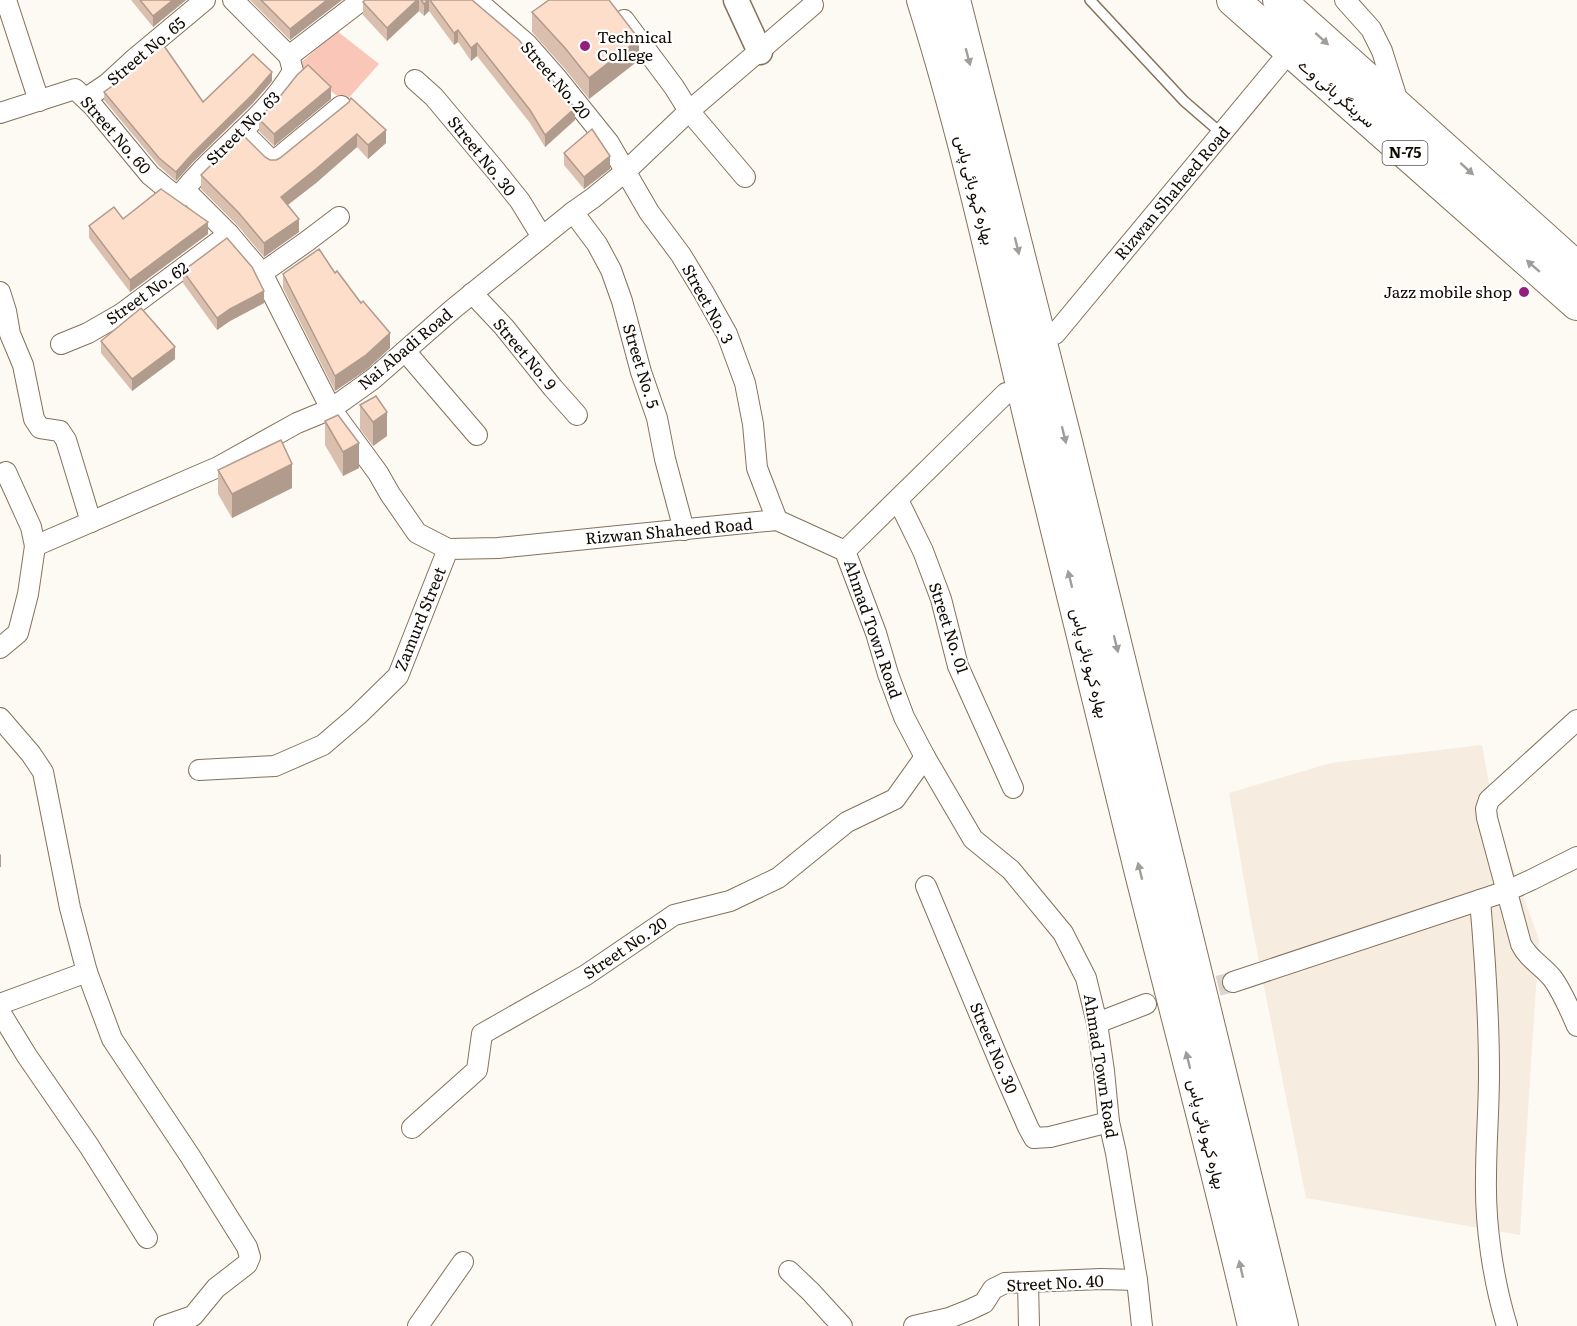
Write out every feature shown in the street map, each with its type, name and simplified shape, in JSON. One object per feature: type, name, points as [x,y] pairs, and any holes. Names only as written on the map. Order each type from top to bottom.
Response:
[{"type":"highway","name":"بھارہ کہو بائی پاس","points":[[923,0],[993,258],[1140,870],[1231,1226],[1254,1326]]},
{"type":"highway","name":"بھارہ کہو بائی پاس","points":[[954,0],[1069,453],[1282,1326]]},
{"type":"highway","name":"سرینگر ہائی وے","points":[[1233,0],[1577,304]]},
{"type":"highway","name":"سرینگر ہائی وے","points":[[1281,2],[1577,268]]},
{"type":"highway","points":[[1263,27],[1281,2]]},
{"type":"street","points":[[6,0],[39,101]]},
{"type":"street","name":"Street No. 65","points":[[86,98],[107,84],[205,0]]},
{"type":"street","points":[[233,0],[289,56],[362,0]]},
{"type":"street","points":[[736,0],[760,52]]},
{"type":"street","points":[[1345,0],[1371,29],[1382,51],[1400,108]]},
{"type":"street","name":"Street No. 20","points":[[484,2],[527,44],[556,77],[609,143],[626,171]]},
{"type":"street","name":"Nai Abadi Road","points":[[35,546],[218,467],[297,423],[331,409],[373,379],[472,293],[626,171],[689,111],[813,5]]},
{"type":"street","points":[[617,10],[689,111],[745,177]]},
{"type":"street","name":"Rizwan Shaheed Road","points":[[1055,334],[1290,51]]},
{"type":"street","name":"Street No. 63","points":[[180,195],[200,171],[284,86],[293,71],[289,56]]},
{"type":"street","name":"Street No. 30","points":[[415,80],[434,97],[496,171],[520,201],[542,237]]},
{"type":"street","name":"Street No. 60","points":[[0,113],[75,89],[86,98],[150,175],[172,193],[191,196],[229,234],[262,273],[331,409]]},
{"type":"street","points":[[242,131],[273,162],[341,106]]},
{"type":"street","name":"Street No. 3","points":[[626,171],[649,212],[681,255],[727,334],[745,382],[753,424],[757,468],[777,520]]},
{"type":"street","name":"Street No. 5","points":[[573,212],[597,244],[611,270],[622,301],[630,336],[657,418],[665,459],[684,530]]},
{"type":"street","points":[[262,273],[339,217]]},
{"type":"street","name":"Street No. 62","points":[[61,344],[88,333],[121,314],[229,234]]},
{"type":"street","points":[[0,292],[10,334],[23,365],[34,419],[40,428],[60,431],[66,440],[90,522]]},
{"type":"street","name":"Street No. 9","points":[[472,293],[504,327],[577,415]]},
{"type":"street","points":[[405,351],[477,435]]},
{"type":"street","points":[[845,551],[1005,393]]},
{"type":"street","name":"Rizwan Shaheed Road","points":[[331,409],[378,473],[417,533],[448,549],[498,548],[777,520],[845,551]]},
{"type":"street","points":[[0,648],[18,633],[28,594],[35,546],[31,527],[6,472]]},
{"type":"street","name":"Street No. 01","points":[[898,500],[923,551],[941,599],[958,666],[1013,788]]},
{"type":"street","name":"Zamurd Street","points":[[199,770],[275,766],[323,745],[357,715],[398,676],[448,549]]},
{"type":"street","name":"Ahmad Town Road","points":[[845,551],[904,717],[925,757],[972,839],[1011,870],[1063,933],[1086,978],[1104,1071],[1109,1122],[1137,1281],[1142,1326]]},
{"type":"street","points":[[0,718],[44,772],[70,908],[87,972],[112,1039],[190,1156],[247,1247],[250,1257],[247,1264],[216,1288],[199,1321],[164,1326]]},
{"type":"street","points":[[1577,720],[1487,804],[1487,818],[1521,944],[1524,951],[1552,978],[1577,1026]]},
{"type":"street","name":"Street No. 20","points":[[412,1128],[477,1070],[482,1034],[586,975],[674,915],[730,901],[778,878],[847,822],[895,799],[925,757]]},
{"type":"street","points":[[1233,982],[1507,891],[1577,857]]},
{"type":"street","name":"Street No. 30","points":[[926,886],[1002,1068],[1034,1138],[1050,1137],[1109,1122]]},
{"type":"street","points":[[1480,900],[1488,1027],[1487,1213],[1494,1272],[1507,1326]]},
{"type":"street","points":[[0,1004],[87,972]]},
{"type":"street","points":[[1096,1023],[1146,1004]]},
{"type":"street","points":[[0,1011],[147,1238]]},
{"type":"street","points":[[418,1326],[463,1262]]},
{"type":"street","points":[[789,1271],[842,1326]]},
{"type":"street","name":"Street No. 40","points":[[914,1326],[949,1322],[984,1303],[993,1289],[1005,1283],[1101,1279],[1137,1281]]},
{"type":"street","points":[[1028,1282],[1029,1326]]},
{"type":"lane","points":[[1090,0],[1184,101],[1221,133]]},
{"type":"shaded area","points":[[337,31],[379,64],[345,102],[298,65]]},
{"type":"shaded area","points":[[1482,745],[1495,817],[1539,940],[1520,1235],[1306,1198],[1252,926],[1229,793],[1331,763]]},
{"type":"building","points":[[140,0],[173,0],[153,16]]},
{"type":"building","points":[[261,0],[327,0],[290,29]]},
{"type":"building","points":[[365,0],[417,0],[387,28],[363,2]]},
{"type":"building","points":[[430,0],[472,0],[519,40],[575,108],[545,135],[530,110],[477,43],[471,48],[458,30],[454,33]]},
{"type":"building","points":[[549,0],[609,0],[639,39],[589,78],[532,12]]},
{"type":"building","points":[[162,43],[203,102],[253,54],[272,72],[176,172],[159,158],[104,92]]},
{"type":"building","points":[[308,65],[331,87],[274,134],[259,119]]},
{"type":"building","points":[[351,98],[386,130],[368,145],[357,134],[281,197],[299,219],[264,243],[238,212],[201,175],[242,134],[265,157],[270,160],[280,158]]},
{"type":"building","points":[[592,129],[610,156],[584,177],[564,153]]},
{"type":"building","points":[[161,189],[208,222],[130,280],[89,226],[114,207],[123,219]]},
{"type":"building","points":[[227,238],[252,267],[264,291],[217,318],[183,271]]},
{"type":"building","points":[[319,249],[335,273],[337,271],[361,303],[363,301],[390,333],[366,355],[335,376],[283,274]]},
{"type":"building","points":[[141,308],[175,347],[132,379],[101,341]]},
{"type":"building","points":[[376,396],[387,412],[373,422],[360,405]]},
{"type":"building","points":[[338,415],[359,443],[343,452],[325,421]]},
{"type":"building","points":[[281,440],[292,464],[232,494],[218,470]]},
{"type":"tunnel","points":[[1189,993],[1233,982]]},
{"type":"place","name":"Technical College","points":[[585,46]]},
{"type":"place","name":"Jazz mobile shop","points":[[1524,292]]}]
